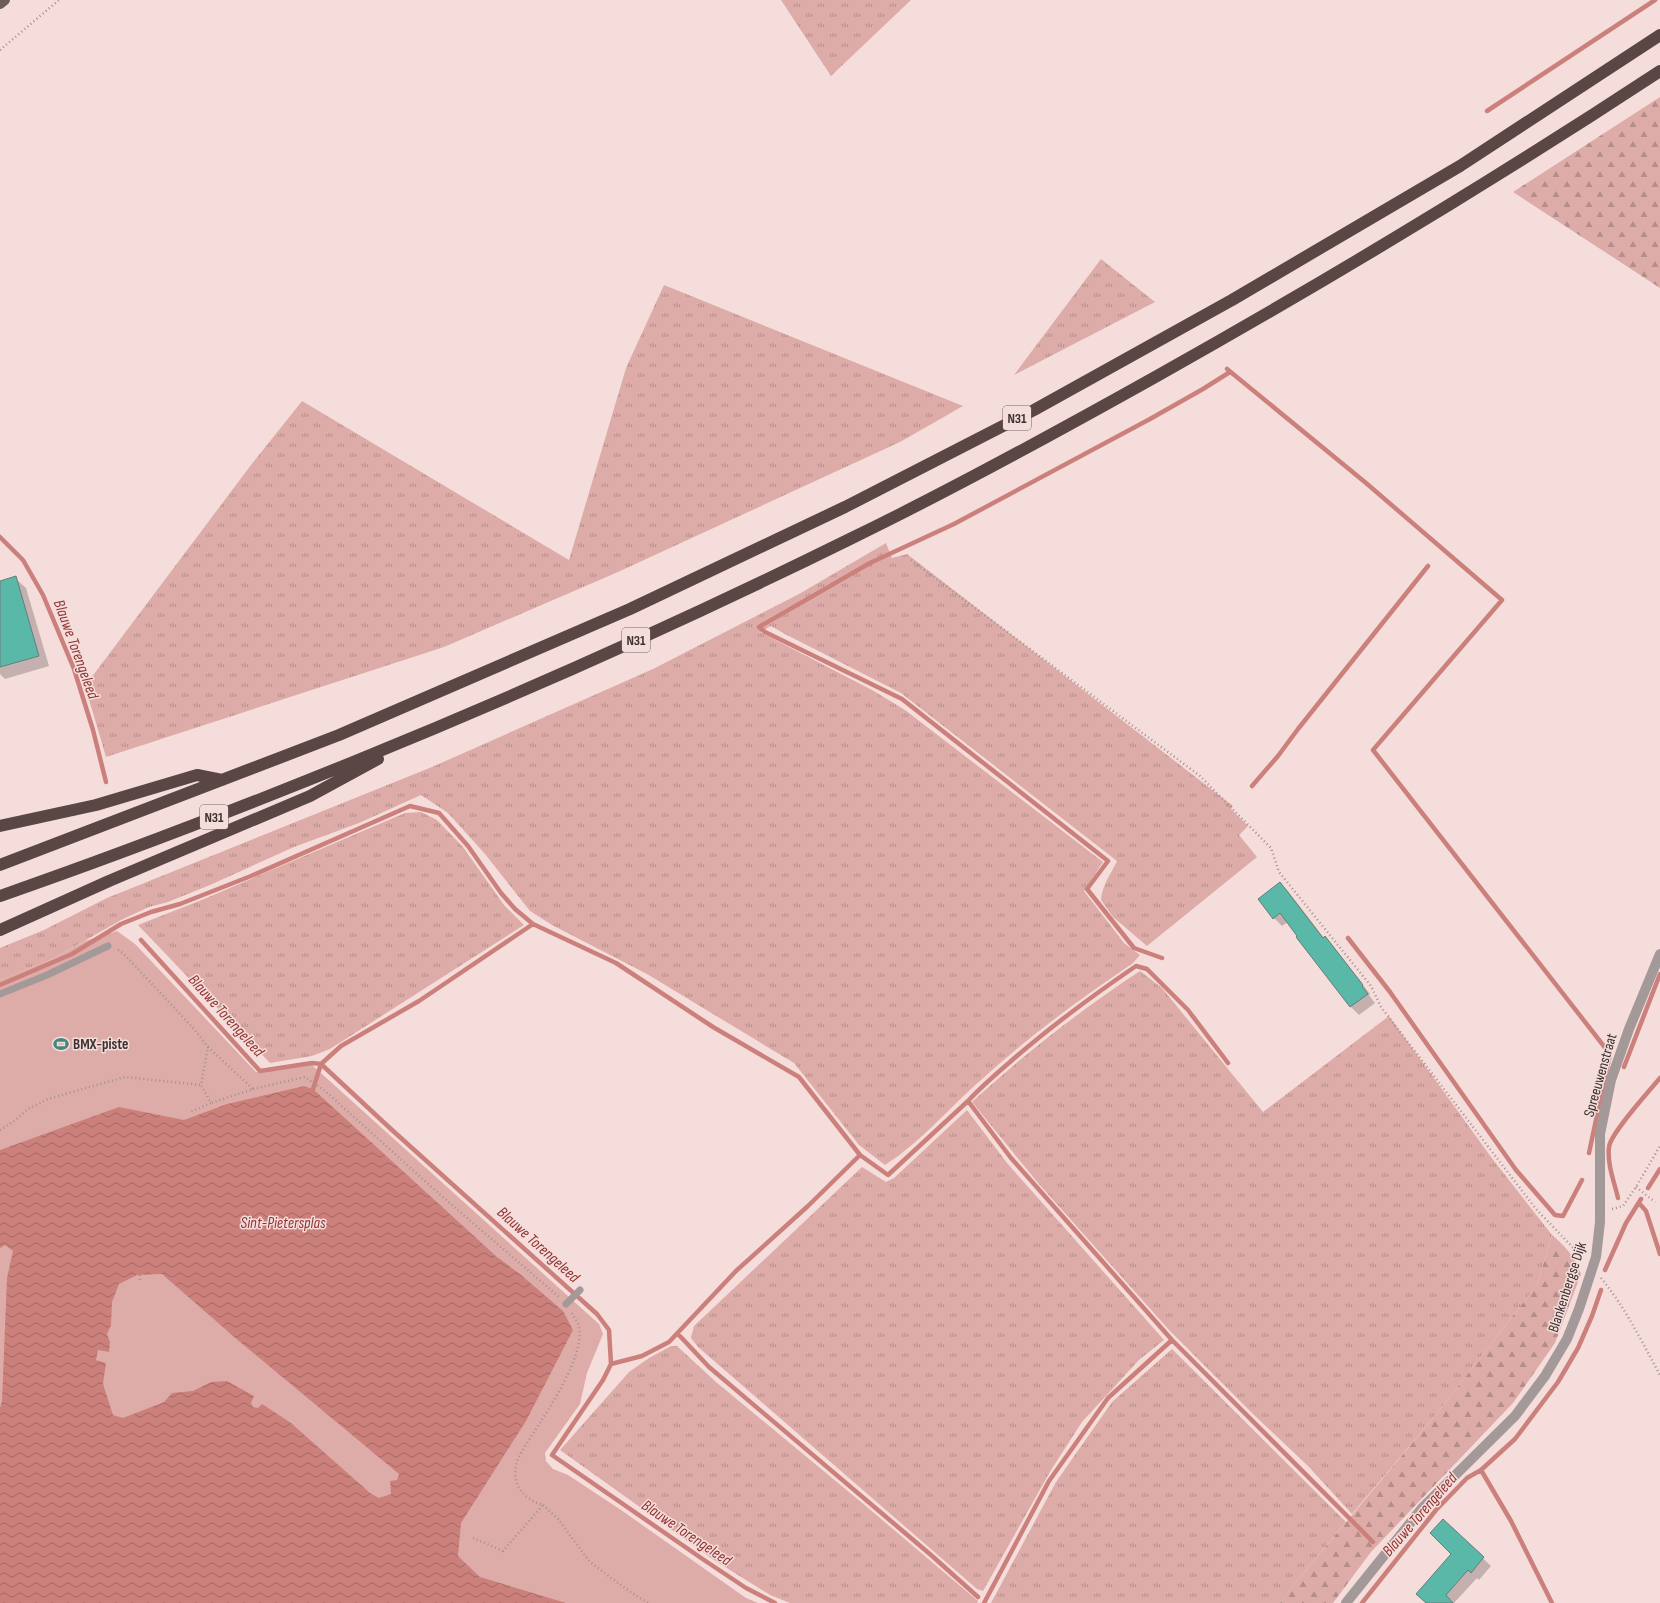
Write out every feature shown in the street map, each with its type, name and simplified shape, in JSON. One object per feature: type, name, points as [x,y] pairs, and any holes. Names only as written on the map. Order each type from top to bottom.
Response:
[{"type":"highway","name":"N31","points":[[0,865],[340,735],[630,610],[845,507],[1034,410],[1232,300],[1460,166],[1660,35]]},
{"type":"highway","name":"N31","points":[[0,896],[252,802],[426,732],[643,637],[853,538],[1058,432],[1247,326],[1500,173],[1660,71]]},
{"type":"highway","points":[[0,930],[109,881],[310,796],[426,732]]},
{"type":"highway","points":[[0,826],[96,805],[197,775],[222,780]]},
{"type":"main road","points":[[0,4],[5,0]]},
{"type":"street","name":"Spreeuwenstraat","points":[[1599,1235],[1600,1134],[1611,1080],[1629,1029],[1660,954]]},
{"type":"street","name":"Blankenbergse Dijk","points":[[1346,1603],[1423,1507],[1515,1416],[1545,1376],[1567,1339],[1579,1309],[1593,1267],[1599,1235]]},
{"type":"lane","points":[[0,994],[47,975],[108,946]]},
{"type":"lane","points":[[566,1304],[580,1290]]},
{"type":"path","points":[[0,50],[59,0]]},
{"type":"path","points":[[911,560],[1200,776],[1270,848],[1279,872],[1371,986],[1381,1008],[1536,1209],[1552,1227],[1593,1267],[1612,1291],[1660,1375]]},
{"type":"path","points":[[108,946],[123,952],[194,1029],[208,1047],[253,1089]]},
{"type":"path","points":[[208,1047],[201,1085],[211,1103]]},
{"type":"path","points":[[0,1130],[28,1109],[48,1099],[126,1077],[201,1085]]},
{"type":"path","points":[[190,1112],[211,1103],[253,1089],[305,1077],[325,1091],[445,1199],[566,1304],[578,1324],[580,1336],[574,1360],[563,1385],[516,1464],[515,1479],[520,1493],[534,1502],[543,1505],[558,1519],[590,1562],[648,1603]]},
{"type":"path","points":[[1600,1212],[1623,1206],[1660,1146]]},
{"type":"path","points":[[1636,1187],[1655,1202]]},
{"type":"path","points":[[139,1267],[140,1280]]},
{"type":"path","points":[[473,1538],[503,1552],[543,1505]]},
{"type":"green space","points":[[781,0],[911,0],[831,76]]},
{"type":"green space","points":[[1660,97],[1660,288],[1513,192]]},
{"type":"green space","points":[[1101,259],[1155,302],[1014,375]]},
{"type":"green space","points":[[664,285],[963,406],[900,442],[618,572],[444,647],[106,757],[85,686],[251,465],[302,401],[569,560],[626,368]]},
{"type":"green space","points":[[886,543],[892,558],[907,554],[1233,806],[1231,809],[1248,826],[1239,835],[1257,857],[1147,946],[1113,917],[1101,900],[1105,884],[1117,861],[901,693],[771,626],[760,632],[872,690],[905,710],[1103,862],[1084,891],[1124,943],[1140,955],[1133,963],[1094,990],[1017,1049],[969,1091],[911,1146],[885,1165],[859,1145],[794,1063],[647,974],[552,925],[530,911],[485,854],[448,813],[421,795],[359,823],[294,847],[210,885],[168,902],[149,907],[121,920],[53,959],[0,980],[0,948],[44,930],[107,898],[432,767],[653,669],[799,594]]},
{"type":"green space","points":[[421,812],[437,820],[463,847],[504,905],[524,925],[330,1049],[312,1056],[270,1063],[138,925],[204,899],[405,813]]},
{"type":"green space","name":"Sint-Pietersplas","points":[[117,931],[135,944],[256,1072],[312,1065],[599,1324],[603,1334],[587,1373],[580,1404],[545,1453],[546,1461],[553,1469],[568,1475],[621,1510],[746,1598],[758,1603],[0,1603],[0,980],[53,959],[85,941]]},
{"type":"green space","points":[[1140,971],[1162,988],[1263,1112],[1389,1016],[1491,1157],[1552,1235],[1537,1285],[1434,1417],[1352,1514],[1308,1466],[1253,1414],[1169,1330],[1038,1183],[972,1102],[1053,1033]]},
{"type":"green space","points":[[967,1110],[1007,1163],[1164,1340],[1139,1360],[1082,1422],[1051,1470],[983,1591],[977,1589],[698,1347],[691,1338],[694,1326],[862,1167],[886,1182],[894,1178]]},
{"type":"green space","points":[[1552,1235],[1569,1252],[1581,1274],[1555,1343],[1513,1403],[1371,1552],[1333,1603],[1280,1603],[1434,1417],[1537,1285]]},
{"type":"green space","points":[[671,1346],[677,1346],[716,1382],[978,1601],[977,1603],[790,1603],[770,1595],[714,1560],[560,1450],[629,1372],[649,1358]]},
{"type":"green space","points":[[1172,1349],[1346,1522],[1280,1603],[991,1603],[1056,1482],[1112,1402]]},
{"type":"water","name":"Sint-Pietersplas","points":[[304,1086],[313,1089],[497,1257],[520,1274],[563,1311],[573,1330],[526,1421],[461,1523],[458,1556],[480,1577],[566,1603],[0,1603],[0,1408],[2,1401],[7,1278],[13,1251],[5,1245],[0,1248],[0,1150],[119,1107],[184,1120],[227,1104]],"holes":[[[162,1274],[240,1342],[399,1474],[397,1480],[390,1481],[391,1494],[379,1498],[370,1493],[291,1423],[262,1404],[258,1408],[253,1407],[251,1403],[254,1396],[227,1381],[211,1382],[193,1391],[172,1393],[164,1402],[123,1418],[113,1415],[103,1384],[106,1363],[96,1360],[98,1350],[109,1352],[110,1342],[107,1334],[111,1325],[112,1302],[119,1284],[137,1275]]]},
{"type":"building","points":[[16,576],[39,656],[0,667],[0,581]]},
{"type":"building","points":[[1280,882],[1323,938],[1325,936],[1363,985],[1362,986],[1368,994],[1350,1007],[1296,937],[1297,936],[1280,913],[1273,919],[1258,899]]},
{"type":"building","points":[[1443,1519],[1484,1557],[1471,1573],[1468,1570],[1446,1595],[1453,1603],[1426,1603],[1416,1594],[1451,1554],[1430,1533]]},
{"type":"waterway","points":[[1487,111],[1655,0]]},
{"type":"waterway","points":[[1227,369],[1366,483],[1502,600],[1373,750],[1610,1054],[1589,1153]]},
{"type":"waterway","points":[[1162,958],[1134,948],[1087,889],[1108,861],[902,699],[765,632],[759,627],[870,563],[954,524],[1150,419],[1230,372]]},
{"type":"waterway","name":"Blauwe Torengeleed","points":[[0,537],[23,560],[43,595],[74,669],[93,730],[106,782]]},
{"type":"waterway","points":[[1252,786],[1278,756],[1428,566]]},
{"type":"waterway","points":[[0,985],[72,954],[121,924],[151,912],[180,904],[251,876],[410,806],[439,813],[468,846],[501,893],[515,909],[533,924]]},
{"type":"waterway","points":[[313,1089],[321,1064],[341,1046],[419,1001],[533,924],[616,963],[713,1027],[799,1077],[860,1155]]},
{"type":"waterway","points":[[1348,938],[1390,992],[1516,1170],[1555,1215],[1563,1216],[1582,1180]]},
{"type":"waterway","name":"Blauwe Torengeleed","points":[[141,940],[260,1071],[312,1063],[321,1064],[392,1130],[597,1314],[609,1330],[611,1364],[603,1380],[552,1455],[746,1588],[775,1603]]},
{"type":"waterway","points":[[611,1364],[642,1356],[669,1342],[736,1271],[808,1206],[860,1155],[888,1175],[989,1081],[1040,1036],[1136,966],[1147,969],[1188,1010],[1228,1063]]},
{"type":"waterway","points":[[1624,1067],[1660,974]]},
{"type":"waterway","points":[[1618,1198],[1609,1160],[1609,1147],[1611,1141],[1616,1132],[1660,1078]]},
{"type":"waterway","points":[[968,1101],[1011,1158],[1172,1340],[1373,1542]]},
{"type":"waterway","points":[[1648,1188],[1660,1169]]},
{"type":"waterway","points":[[1605,1270],[1626,1223],[1641,1199]]},
{"type":"waterway","points":[[1639,1203],[1646,1211],[1660,1254]]},
{"type":"waterway","points":[[1481,1470],[1515,1439],[1558,1382],[1578,1348],[1592,1316],[1601,1290]]},
{"type":"waterway","points":[[678,1334],[709,1367],[931,1555],[978,1597]]},
{"type":"waterway","points":[[984,1603],[1049,1481],[1108,1398],[1172,1340]]},
{"type":"waterway","name":"Blauwe Torengeleed","points":[[1362,1603],[1436,1510],[1467,1478],[1481,1470],[1511,1521],[1552,1603]]},
{"type":"place","name":"BMX-piste","points":[[61,1044]]}]
